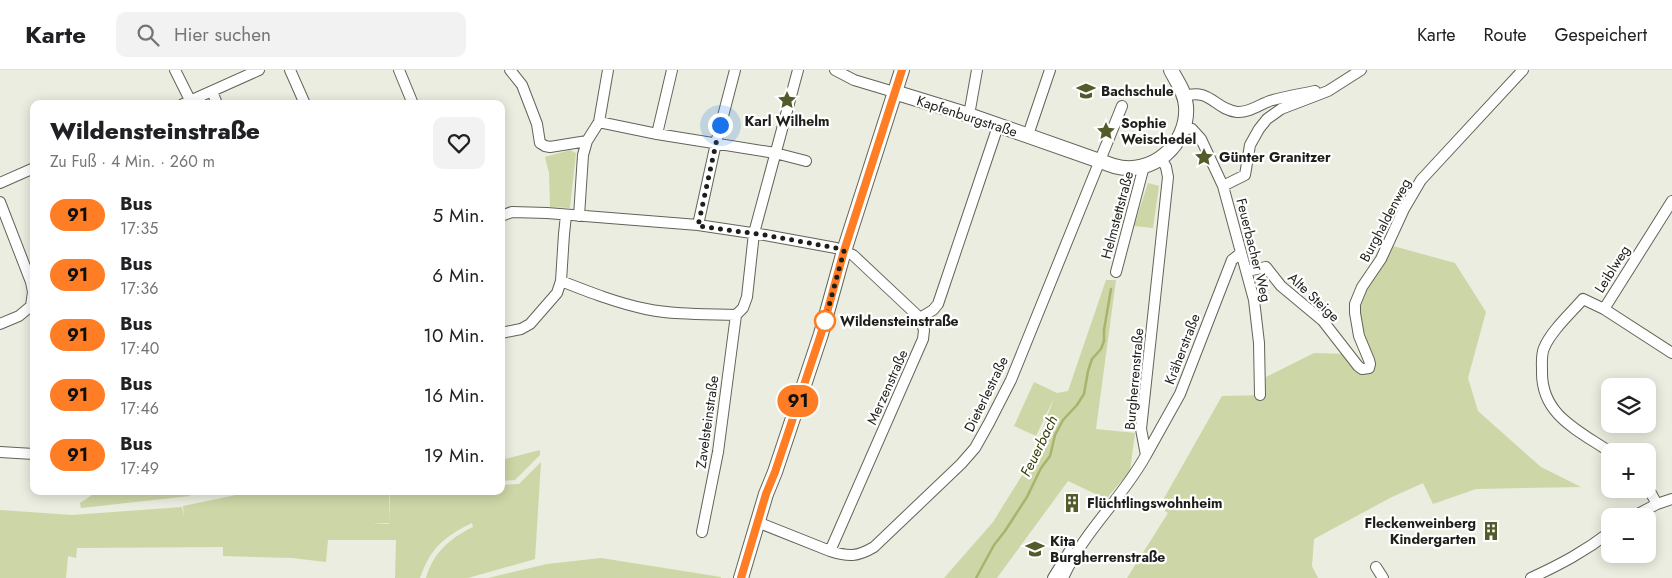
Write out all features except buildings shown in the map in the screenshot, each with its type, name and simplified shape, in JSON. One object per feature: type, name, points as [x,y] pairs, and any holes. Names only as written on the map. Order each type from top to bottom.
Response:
[{"type":"main road","points":[[741,578],[757,522],[823,327],[844,251],[902,70]]},
{"type":"main road","points":[[1144,166],[1161,158],[1176,144],[1184,128],[1186,107],[1184,96],[1171,70]]},
{"type":"main road","name":"Kapfenburgstraße","points":[[894,92],[1028,135],[1100,162],[1121,168],[1144,166]]},
{"type":"street","points":[[174,70],[185,100]]},
{"type":"street","points":[[191,100],[259,70]]},
{"type":"street","points":[[290,70],[303,100]]},
{"type":"street","points":[[399,70],[411,100]]},
{"type":"street","points":[[510,70],[522,85],[537,124],[540,142],[550,147],[587,141]]},
{"type":"street","points":[[579,216],[583,155],[587,141],[600,122],[608,70]]},
{"type":"street","points":[[657,134],[672,70]]},
{"type":"street","points":[[698,226],[716,143],[736,70]]},
{"type":"street","name":"Zavelsteinstraße","points":[[702,532],[718,452],[736,314],[743,308],[747,297],[754,233],[798,70]]},
{"type":"street","name":"Kapfenburgstraße","points":[[835,70],[854,80],[894,92]]},
{"type":"street","points":[[969,115],[977,70]]},
{"type":"street","points":[[1028,135],[1050,70]]},
{"type":"street","points":[[1224,186],[1245,175],[1250,145],[1267,119],[1281,109],[1328,90],[1361,70]]},
{"type":"street","name":"Burghaldenweg","points":[[1366,355],[1359,336],[1355,304],[1362,287],[1381,258],[1404,209],[1421,180],[1432,167],[1472,127],[1523,70]]},
{"type":"street","points":[[1184,96],[1198,93],[1227,109],[1238,112],[1251,110],[1274,100],[1328,90]]},
{"type":"street","points":[[212,91],[215,100]]},
{"type":"street","name":"Dieterlestraße","points":[[757,522],[842,555],[858,555],[874,547],[945,480],[975,448],[1011,380],[1122,106]]},
{"type":"street","points":[[600,122],[657,134],[775,153],[806,161]]},
{"type":"street","points":[[505,215],[512,212],[566,215],[698,226],[754,233],[836,248],[853,255],[920,318],[934,310],[938,304],[998,126]]},
{"type":"street","name":"Feuerbacher Weg","points":[[1184,128],[1192,129],[1201,139],[1224,186],[1247,271],[1258,322],[1260,395]]},
{"type":"street","name":"Burgherrenstraße","points":[[1146,455],[1141,429],[1168,177],[1166,167],[1161,158]]},
{"type":"street","name":"Helmstettstraße","points":[[1116,272],[1144,166]]},
{"type":"street","points":[[0,183],[30,170]]},
{"type":"street","name":"Leiblweg","points":[[1672,201],[1604,309],[1672,353]]},
{"type":"street","points":[[0,202],[30,279]]},
{"type":"street","points":[[505,332],[521,329],[530,324],[557,293],[561,281],[566,215]]},
{"type":"street","name":"Kräherstraße","points":[[1146,455],[1180,394],[1232,260],[1241,253]]},
{"type":"street","name":"Alte Steige","points":[[1247,271],[1266,267],[1281,286],[1323,321],[1352,358],[1362,369],[1366,370],[1370,364],[1366,355]]},
{"type":"street","points":[[561,281],[623,304],[648,310],[676,313],[736,314]]},
{"type":"street","points":[[1601,446],[1571,427],[1556,412],[1545,396],[1542,359],[1544,348],[1551,336],[1582,299],[1604,309]]},
{"type":"street","points":[[0,324],[30,309]]},
{"type":"street","name":"Merzenstraße","points":[[830,551],[923,339],[924,330],[920,318]]},
{"type":"street","points":[[0,452],[30,454]]},
{"type":"street","points":[[1063,578],[1071,560],[1083,541],[1135,475],[1146,455]]},
{"type":"street","points":[[1653,498],[1656,504]]},
{"type":"street","points":[[1649,508],[1672,499]]},
{"type":"street","points":[[1531,578],[1566,562],[1601,539]]},
{"type":"street","points":[[1053,578],[1074,546],[1083,541]]},
{"type":"street","points":[[1376,567],[1384,578]]},
{"type":"green space","points":[[570,150],[576,153],[570,208],[550,207],[549,173],[545,157]]},
{"type":"green space","points":[[1148,183],[1159,186],[1153,228],[1134,226]]},
{"type":"green space","points":[[1393,246],[1455,263],[1486,312],[1468,378],[1478,411],[1541,467],[1581,487],[1476,489],[1433,504],[1423,483],[1390,498],[1314,539],[1312,566],[1318,578],[1127,578],[1168,513],[1159,507],[1222,396],[1265,395],[1266,377],[1314,353],[1345,354],[1364,375],[1372,367],[1358,304]]},
{"type":"green space","points":[[1106,280],[1116,280],[1096,429],[1135,433],[1130,471],[1106,499],[1068,481],[997,578],[944,578],[993,522],[1034,456],[1054,398],[1036,436],[1014,426],[1034,382],[1057,393],[1068,391]]},
{"type":"green space","points":[[540,450],[540,455],[515,480],[505,481],[505,459]]},
{"type":"green space","points":[[541,462],[535,559],[468,578],[426,578],[438,554],[450,541],[473,527],[472,523],[446,538],[440,544],[429,558],[420,578],[395,578],[396,540],[328,540],[326,562],[292,558],[223,556],[223,547],[77,548],[76,558],[68,556],[66,578],[0,578],[0,510],[72,515],[182,507],[184,516],[183,506],[236,495],[389,495],[389,523],[371,524],[389,524],[390,495],[505,495],[505,485],[519,484]]},
{"type":"green space","points":[[92,495],[190,496],[81,508],[80,503]]},
{"type":"green space","points":[[601,558],[721,578],[488,578],[547,564]]},
{"type":"waterway","name":"Feuerbach","points":[[976,578],[994,545],[1027,497],[1041,468],[1050,456],[1055,435],[1063,420],[1084,394],[1092,359],[1101,349],[1104,341],[1111,289]]},
{"type":"bus line","name":"91","points":[[741,578],[766,494],[821,334],[844,251],[902,70]]},
{"type":"place","name":"Bachschule","points":[[1086,91]]},
{"type":"place","name":"Karl Wilhelm","points":[[787,100]]},
{"type":"place","name":"Sophie Weischedel","points":[[1106,131]]},
{"type":"place","name":"Günter Granitzer","points":[[1204,157]]},
{"type":"place","name":"Wildensteinstraße","points":[[825,321]]},
{"type":"place","name":"Flüchtlingswohnheim","points":[[1072,503]]},
{"type":"place","name":"Fleckenweinberg Kindergarten","points":[[1491,531]]},
{"type":"place","name":"Kita Burgherrenstraße","points":[[1035,549]]},
{"type":"route","points":[[720,125],[698,226],[765,235],[844,251],[824,324],[825,321]]}]
